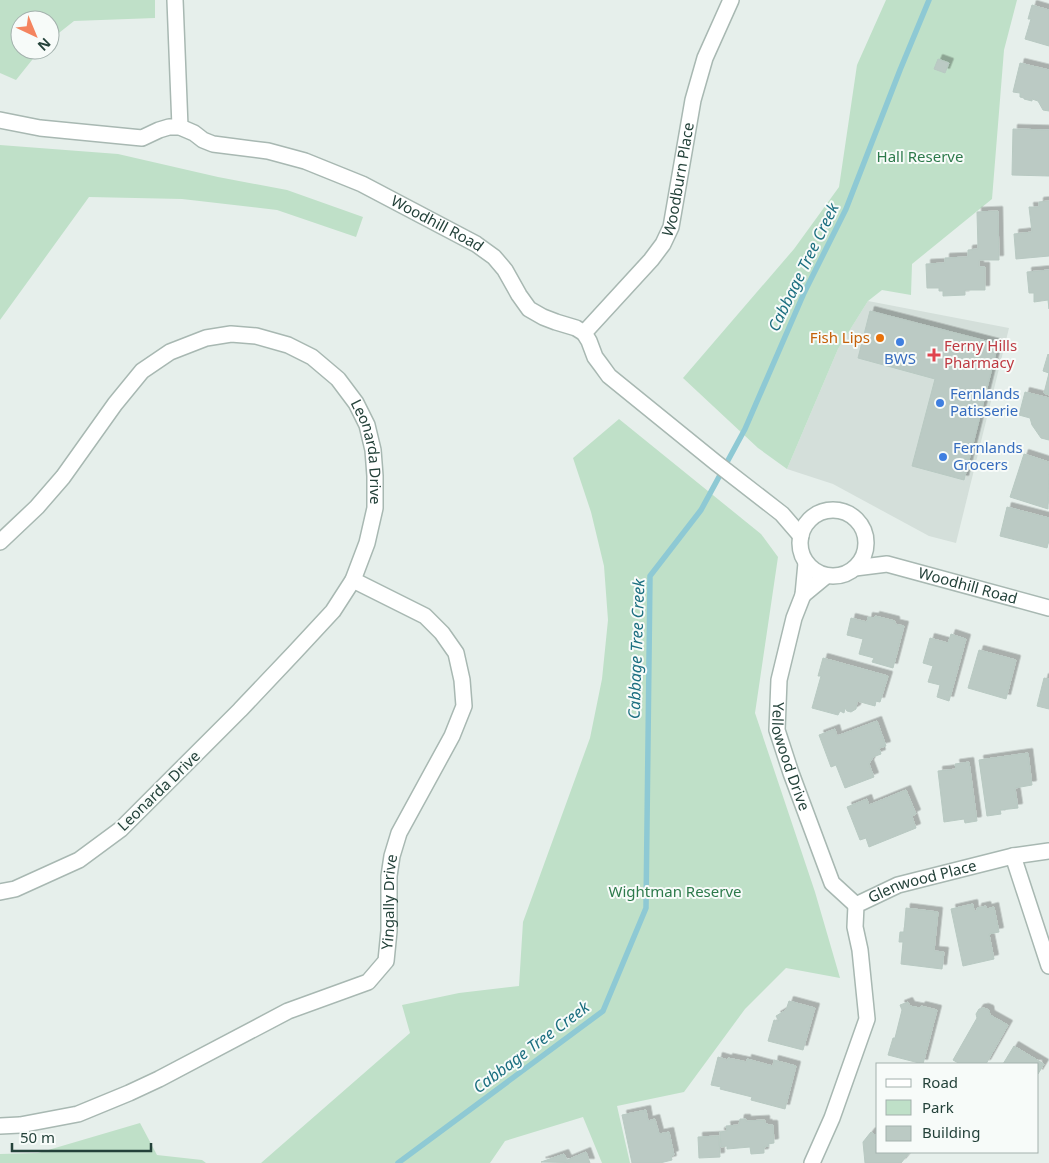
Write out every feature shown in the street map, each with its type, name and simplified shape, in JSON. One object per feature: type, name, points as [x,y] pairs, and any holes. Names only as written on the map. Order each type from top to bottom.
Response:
[{"type":"street","points":[[0,120],[40,128],[142,138],[159,130],[180,128],[175,0]]},
{"type":"street","name":"Woodburn Place","points":[[584,333],[650,260],[663,244],[671,226],[693,100],[705,58],[731,0]]},
{"type":"street","name":"Woodhill Road","points":[[180,128],[194,133],[203,140],[213,144],[268,151],[304,161],[362,184],[476,244],[494,257],[505,270],[519,295],[529,308],[543,317],[576,328],[584,333]]},
{"type":"street","points":[[584,333],[600,365],[610,376],[782,514],[801,536]]},
{"type":"street","name":"Leonarda Drive","points":[[0,542],[38,507],[63,477],[114,404],[142,371],[170,352],[206,338],[231,334],[256,336],[288,345],[312,357],[338,379],[356,403],[367,425],[373,450],[376,476],[375,508],[367,543],[353,580],[333,611],[233,717],[121,829],[79,860],[15,888],[0,892]]},
{"type":"street","points":[[826,576],[818,573],[806,563],[800,545],[804,527],[818,514],[827,511],[837,510],[846,512],[860,523],[864,530],[867,546],[861,562],[855,568]]},
{"type":"street","points":[[782,514],[810,520]]},
{"type":"street","name":"Woodhill Road","points":[[867,546],[887,564]]},
{"type":"street","name":"Yellowood Drive","points":[[806,563],[803,595],[794,618],[779,680],[777,730],[832,883],[856,905]]},
{"type":"street","name":"Woodhill Road","points":[[826,576],[836,577],[847,574],[855,568],[887,564],[1049,608]]},
{"type":"street","name":"Yellowood Drive","points":[[803,595],[826,576]]},
{"type":"street","name":"Yingally Drive","points":[[0,1126],[78,1114],[129,1093],[288,1011],[368,982],[386,961],[390,931],[389,876],[392,856],[399,833],[452,736],[464,706],[462,680],[456,653],[442,633],[425,616],[353,580]]},
{"type":"street","name":"Glenwood Place","points":[[812,1163],[832,1118],[867,1019],[860,950],[855,927],[856,905],[898,885],[1013,856],[1049,851]]},
{"type":"street","points":[[1013,856],[1049,966]]},
{"type":"shaded area","points":[[868,301],[1009,328],[956,543],[929,536],[833,484],[787,469],[838,349]]},
{"type":"green space","points":[[0,0],[155,0],[155,18],[74,21],[60,32],[60,10],[10,10],[10,60],[32,60],[16,80],[0,73]]},
{"type":"green space","name":"Hall Reserve","points":[[886,0],[1017,0],[1004,50],[992,199],[912,264],[911,295],[882,290],[868,301],[838,349],[787,469],[758,448],[683,378],[794,249],[839,187],[857,65]]},
{"type":"green space","points":[[0,145],[118,154],[218,177],[287,190],[363,217],[356,237],[277,210],[182,199],[89,197],[0,320]]},
{"type":"green space","name":"Wightman Reserve","points":[[619,419],[761,534],[778,557],[755,713],[815,892],[840,978],[786,968],[745,1009],[684,1092],[617,1106],[630,1163],[602,1163],[583,1117],[505,1141],[490,1163],[261,1163],[410,1033],[402,1005],[459,993],[519,986],[523,922],[590,738],[602,679],[608,620],[604,566],[591,512],[573,458]]},
{"type":"green space","points":[[140,1123],[157,1155],[202,1160],[206,1163],[0,1163],[0,1154],[38,1153]]},
{"type":"building","points":[[1032,5],[1049,10],[1049,46],[1025,39],[1031,19],[1028,19]]},
{"type":"building","points":[[938,59],[949,63],[945,73],[934,69]]},
{"type":"building","points":[[1020,63],[1049,70],[1049,111],[1043,110],[1038,101],[1024,99],[1020,97],[1020,93],[1013,92]]},
{"type":"building","points":[[1013,129],[1049,130],[1049,176],[1012,175]]},
{"type":"building","points":[[1049,201],[1049,256],[1016,259],[1014,234],[1032,232],[1029,207],[1039,207],[1039,202]]},
{"type":"building","points":[[998,211],[999,260],[979,260],[979,267],[985,267],[985,290],[965,290],[965,295],[943,296],[943,291],[939,291],[939,288],[927,288],[926,264],[945,263],[945,258],[968,257],[968,250],[978,249],[977,212]]},
{"type":"building","points":[[1049,270],[1049,309],[1048,300],[1034,302],[1034,293],[1029,293],[1027,272]]},
{"type":"building","points":[[870,311],[998,344],[964,480],[912,466],[935,379],[858,358]]},
{"type":"building","points":[[1049,355],[1049,373],[1043,371]]},
{"type":"building","points":[[1049,373],[1049,395],[1044,393]]},
{"type":"building","points":[[1025,392],[1049,398],[1049,440],[1041,438],[1032,425],[1030,418],[1019,415]]},
{"type":"building","points":[[1024,454],[1049,462],[1048,509],[1010,497]]},
{"type":"building","points":[[1007,507],[1049,518],[1047,548],[1000,536]]},
{"type":"building","points":[[875,616],[895,621],[895,624],[904,626],[893,668],[872,662],[874,658],[859,654],[863,639],[847,635],[851,618],[867,622],[868,617],[875,618]]},
{"type":"building","points":[[951,634],[966,639],[949,701],[937,697],[940,685],[928,682],[933,666],[923,663],[930,638],[948,643]]},
{"type":"building","points":[[979,650],[1016,660],[1006,699],[968,688]]},
{"type":"building","points":[[823,658],[888,676],[880,702],[876,701],[875,706],[857,701],[856,709],[851,712],[845,708],[844,713],[840,711],[838,715],[812,708],[821,676],[818,676]]},
{"type":"building","points":[[1044,678],[1049,679],[1049,709],[1037,706]]},
{"type":"building","points":[[877,721],[886,746],[879,748],[881,754],[873,757],[869,764],[874,777],[845,788],[836,765],[831,767],[819,735],[835,729],[837,736]]},
{"type":"building","points":[[1028,753],[1032,785],[1015,788],[1018,808],[1000,810],[1001,814],[987,816],[979,760]]},
{"type":"building","points":[[969,762],[977,821],[965,823],[964,819],[944,822],[938,771],[956,769],[955,764]]},
{"type":"building","points":[[906,790],[916,814],[912,816],[916,828],[869,847],[866,838],[860,840],[847,807],[867,799],[869,805]]},
{"type":"building","points":[[973,904],[974,911],[977,911],[977,908],[986,906],[987,909],[994,907],[999,932],[989,934],[994,959],[963,966],[951,909]]},
{"type":"building","points":[[906,908],[938,912],[934,951],[944,952],[942,969],[901,964],[903,942],[899,942],[900,932],[904,932]]},
{"type":"building","points":[[789,1001],[815,1008],[803,1050],[768,1041],[774,1020],[779,1021],[776,1016],[786,1010]]},
{"type":"building","points":[[908,1002],[910,1006],[920,1008],[921,1006],[937,1010],[923,1063],[888,1055],[893,1038],[895,1038],[902,1010],[900,1005]]},
{"type":"building","points":[[979,1009],[989,1010],[990,1015],[1008,1025],[987,1063],[958,1063],[953,1060],[977,1018],[976,1014]]},
{"type":"building","points":[[1014,1046],[1044,1064],[1039,1072],[1039,1063],[1004,1063]]},
{"type":"building","points":[[718,1057],[747,1062],[747,1059],[773,1066],[774,1060],[796,1066],[785,1109],[751,1100],[752,1097],[711,1085]]},
{"type":"building","points":[[646,1110],[648,1121],[655,1119],[659,1134],[669,1132],[674,1155],[671,1156],[672,1160],[660,1163],[632,1163],[622,1115]]},
{"type":"building","points":[[740,1119],[746,1119],[746,1121],[765,1120],[765,1124],[773,1125],[774,1143],[764,1147],[764,1153],[751,1154],[750,1147],[727,1149],[727,1146],[721,1147],[720,1132],[727,1131],[726,1126],[739,1125]]},
{"type":"building","points":[[871,1132],[876,1136],[876,1153],[909,1153],[901,1163],[865,1163],[863,1142]]},
{"type":"building","points":[[719,1136],[720,1157],[699,1158],[698,1137]]},
{"type":"building","points":[[586,1152],[590,1163],[541,1162],[564,1154],[567,1160]]},
{"type":"waterway","name":"Cabbage Tree Creek","points":[[398,1163],[603,1011],[646,908],[650,576],[701,510],[745,429],[804,293],[846,209],[929,0]]},
{"type":"place","name":"Fish Lips","points":[[880,338]]},
{"type":"place","name":"BWS","points":[[900,342]]},
{"type":"place","name":"Ferny Hills Pharmacy","points":[[934,355]]},
{"type":"place","name":"Fernlands Patisserie","points":[[940,403]]},
{"type":"place","name":"Fernlands Grocers","points":[[943,457]]}]
